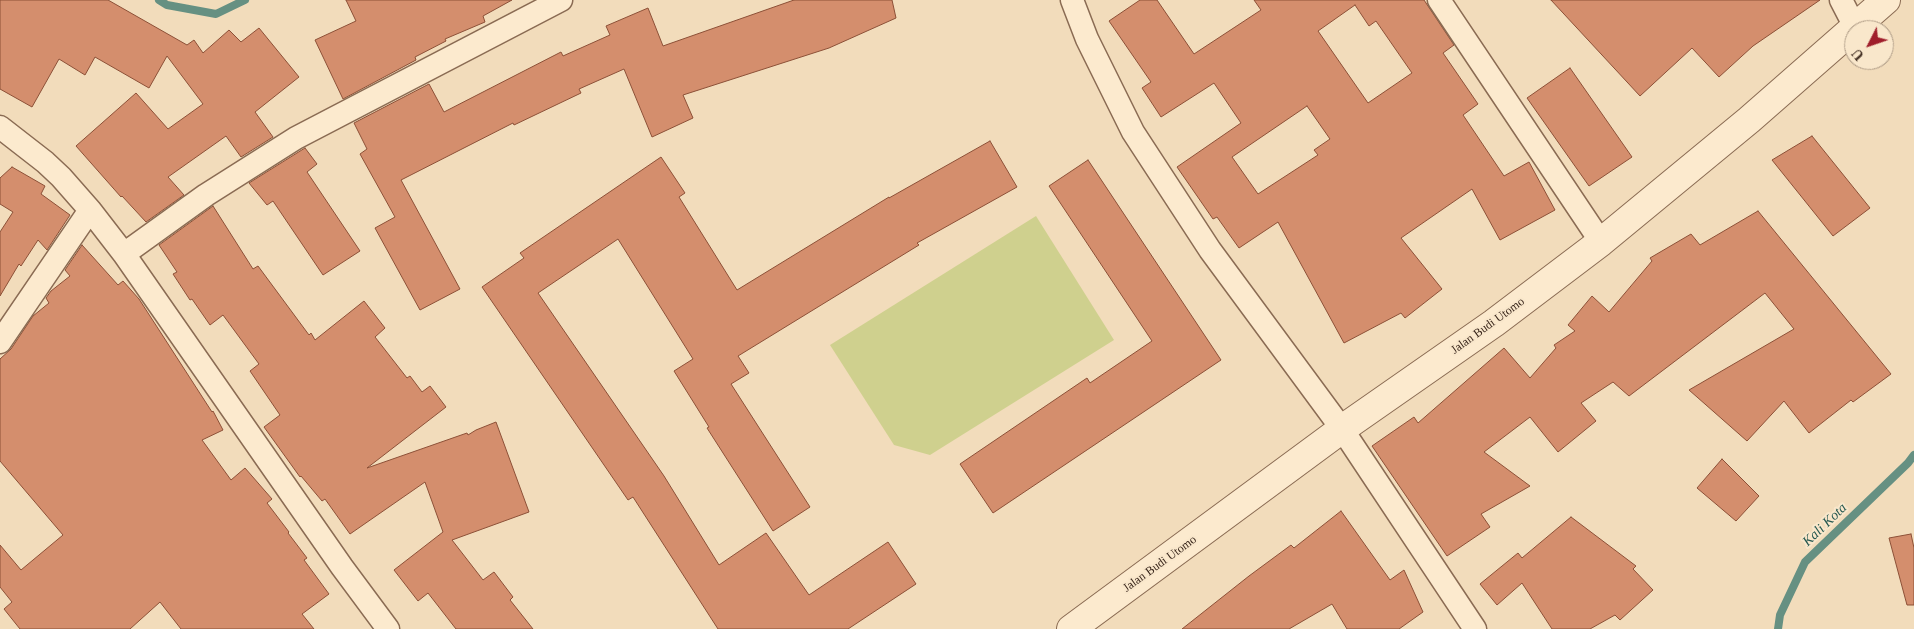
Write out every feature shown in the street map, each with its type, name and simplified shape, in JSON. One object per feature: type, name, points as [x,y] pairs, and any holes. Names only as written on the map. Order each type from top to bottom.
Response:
[{"type":"street","points":[[124,254],[206,195],[296,138],[561,0]]},
{"type":"street","points":[[1072,0],[1087,39],[1133,132],[1210,250],[1342,429],[1475,629]]},
{"type":"street","points":[[1439,0],[1601,242]]},
{"type":"street","points":[[1841,0],[1851,20]]},
{"type":"street","name":"Jalan Budi Utomo","points":[[1863,20],[1886,0]]},
{"type":"street","name":"Jalan Budi Utomo","points":[[1071,629],[1342,429],[1494,323],[1601,242],[1749,120],[1844,37]]},
{"type":"street","points":[[0,127],[45,162],[90,210],[124,254],[342,567],[388,629]]},
{"type":"street","points":[[0,342],[7,316],[90,210]]},
{"type":"green space","points":[[1036,216],[1114,340],[930,455],[894,445],[830,345]]},
{"type":"building","points":[[0,0],[108,0],[187,45],[194,40],[203,53],[229,30],[241,42],[259,28],[299,77],[255,112],[273,137],[241,157],[226,136],[168,177],[184,195],[146,222],[76,146],[136,93],[168,129],[203,104],[167,56],[149,88],[95,57],[85,75],[59,59],[32,107],[0,89]]},
{"type":"building","points":[[346,0],[512,0],[483,16],[485,22],[445,39],[446,41],[415,57],[416,60],[343,99],[315,40],[356,21]]},
{"type":"building","points":[[794,0],[892,0],[896,18],[829,48],[683,95],[693,118],[652,137],[624,69],[579,89],[581,93],[514,125],[513,123],[401,180],[460,289],[420,310],[375,228],[395,217],[360,154],[367,149],[354,123],[429,84],[444,112],[561,52],[563,56],[610,35],[606,26],[648,8],[663,46]]},
{"type":"building","points":[[1140,0],[1157,0],[1194,54],[1261,10],[1254,0],[1424,0],[1454,45],[1443,53],[1478,104],[1463,115],[1504,176],[1529,162],[1555,210],[1500,240],[1472,189],[1401,238],[1442,289],[1405,318],[1401,313],[1344,343],[1278,222],[1239,248],[1217,217],[1213,219],[1177,167],[1241,123],[1214,83],[1161,117],[1142,88],[1151,82],[1109,21]],"holes":[[[1355,5],[1369,26],[1376,21],[1412,73],[1368,103],[1318,31]],[[1307,106],[1330,139],[1314,150],[1318,155],[1258,194],[1232,157]]]},
{"type":"building","points":[[1551,0],[1820,0],[1753,46],[1719,77],[1692,48],[1640,96]]},
{"type":"building","points":[[1570,68],[1632,157],[1589,186],[1527,98]]},
{"type":"building","points":[[1812,136],[1870,208],[1833,236],[1772,160]]},
{"type":"building","points":[[990,141],[1017,187],[917,243],[919,245],[738,356],[749,373],[731,384],[810,507],[773,531],[707,428],[709,427],[674,371],[693,359],[618,239],[538,293],[664,476],[719,565],[766,533],[809,595],[888,542],[916,584],[848,629],[718,629],[633,497],[628,500],[482,287],[524,258],[520,253],[661,157],[685,193],[679,197],[737,290],[889,197]]},
{"type":"building","points":[[305,148],[317,164],[307,172],[360,251],[323,275],[273,201],[267,205],[249,183]]},
{"type":"building","points":[[1088,160],[1221,360],[993,513],[960,464],[1087,378],[1090,383],[1152,341],[1049,186]]},
{"type":"building","points":[[12,167],[45,186],[41,194],[70,215],[47,250],[38,240],[21,266],[19,264],[0,296],[0,232],[13,212],[0,204],[0,178]]},
{"type":"building","points":[[213,206],[253,269],[258,266],[309,335],[311,333],[315,340],[364,301],[385,328],[375,337],[407,378],[410,376],[422,392],[430,386],[446,407],[367,468],[467,433],[468,435],[496,422],[529,512],[452,540],[483,580],[494,572],[513,597],[510,600],[533,629],[456,629],[428,593],[418,601],[394,570],[443,532],[425,482],[350,534],[325,499],[322,501],[300,477],[264,427],[280,415],[250,371],[259,364],[223,315],[210,325],[192,299],[190,300],[173,274],[177,272],[159,245]]},
{"type":"building","points":[[1758,211],[1891,374],[1853,402],[1851,400],[1809,433],[1784,401],[1747,441],[1689,390],[1794,329],[1765,293],[1629,396],[1613,382],[1581,403],[1596,421],[1558,452],[1530,417],[1484,452],[1530,486],[1481,514],[1490,527],[1447,556],[1372,446],[1414,417],[1418,423],[1504,348],[1530,378],[1556,348],[1554,345],[1575,331],[1568,325],[1592,296],[1609,312],[1652,261],[1650,258],[1691,234],[1700,245]]},
{"type":"building","points":[[82,245],[118,285],[123,281],[139,299],[213,411],[223,430],[202,440],[231,480],[245,468],[272,499],[267,503],[307,558],[304,560],[329,594],[302,614],[314,629],[181,629],[160,602],[130,629],[20,629],[4,609],[12,602],[0,587],[0,545],[21,570],[63,535],[0,461],[0,359],[11,349],[33,316],[49,303],[46,298],[51,291],[70,276],[65,270]]},
{"type":"building","points":[[1722,459],[1759,496],[1736,521],[1697,488]]},
{"type":"building","points":[[1341,511],[1390,580],[1404,570],[1423,612],[1399,629],[1347,629],[1332,604],[1289,629],[1182,629],[1249,576],[1291,545],[1294,548]]},
{"type":"building","points":[[1571,517],[1636,566],[1633,569],[1653,590],[1620,620],[1615,615],[1590,629],[1552,629],[1522,583],[1497,605],[1480,584],[1518,553],[1522,558]]},
{"type":"building","points":[[1911,534],[1914,548],[1914,605],[1907,605],[1889,538]]},
{"type":"waterway","name":"Kali Kota","points":[[159,0],[167,5],[216,14],[245,0]]},
{"type":"waterway","name":"Kali Kota","points":[[1778,629],[1780,615],[1805,562],[1908,463],[1914,455]]}]
